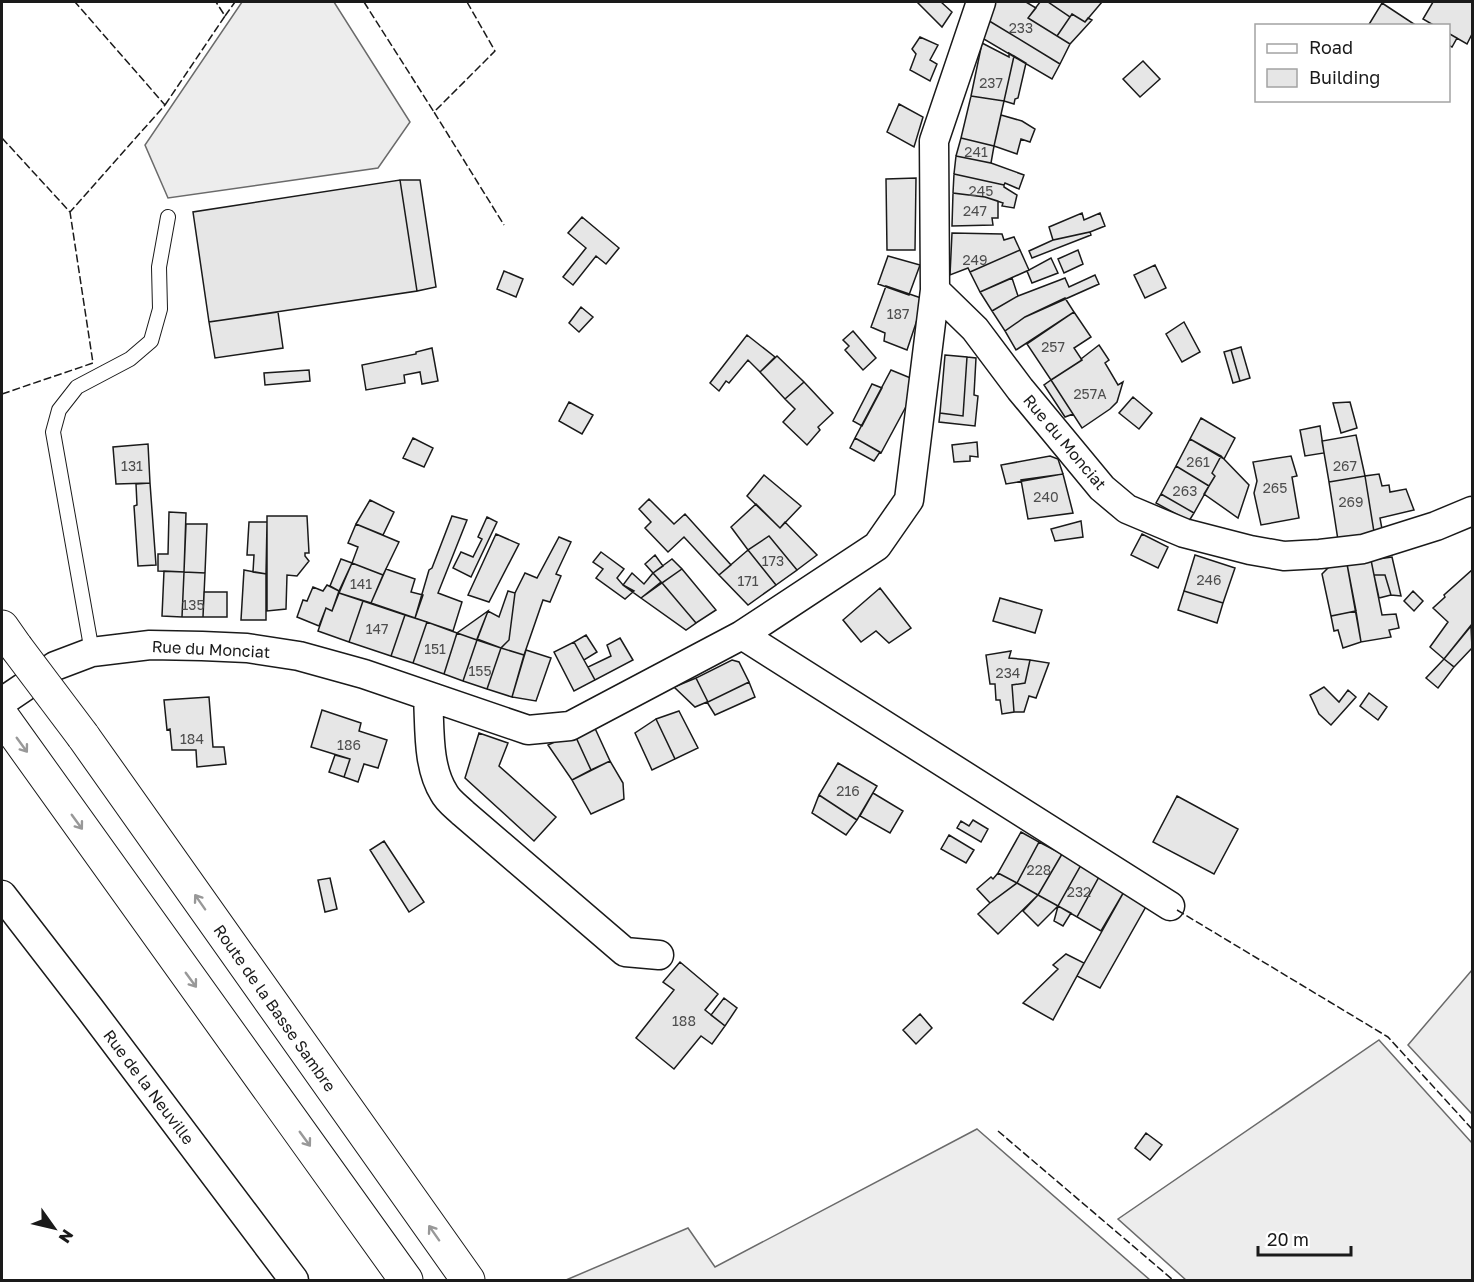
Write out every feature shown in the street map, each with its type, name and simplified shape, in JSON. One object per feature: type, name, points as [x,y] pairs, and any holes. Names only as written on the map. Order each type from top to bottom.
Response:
[{"type":"highway","name":"Route de la Basse Sambre","points":[[9,637],[83,736],[468,1281]]},
{"type":"highway","points":[[2,716],[406,1281]]},
{"type":"street","name":"Rue du Monciat","points":[[2,702],[55,666],[92,652],[150,645],[247,648],[299,656],[364,674],[528,730],[570,726],[742,635],[877,546],[909,500],[935,290],[934,141],[981,2]]},
{"type":"street","name":"Rue du Monciat","points":[[935,290],[975,329],[1020,389],[1102,488],[1128,509],[1184,533],[1284,556],[1320,554],[1363,549],[1436,526],[1473,511]]},
{"type":"street","points":[[742,635],[1170,906]]},
{"type":"street","points":[[428,697],[435,772],[444,794],[625,952],[658,955]]},
{"type":"street","name":"Rue de la Neuville","points":[[2,895],[294,1281]]},
{"type":"lane","points":[[92,652],[53,432],[59,410],[77,387],[130,359],[151,341],[160,309],[159,267],[168,217]]},
{"type":"shaded area","points":[[242,2],[334,2],[410,122],[378,168],[168,198],[145,145]]},
{"type":"shaded area","points":[[1472,970],[1472,1114],[1408,1045]]},
{"type":"shaded area","points":[[1379,1040],[1472,1143],[1472,1280],[1186,1280],[1118,1219]]},
{"type":"shaded area","points":[[977,1129],[1150,1280],[566,1280],[688,1228],[715,1267]]},
{"type":"building","points":[[917,2],[941,2],[952,12],[942,27]]},
{"type":"building","points":[[995,2],[1026,2],[1036,8],[1028,18],[1070,44],[1060,64],[986,19]]},
{"type":"building","points":[[1040,2],[1048,2],[1070,17],[1057,36],[1028,18]]},
{"type":"building","points":[[1048,2],[1102,2],[1085,22],[1072,14],[1070,17]]},
{"type":"building","points":[[1433,2],[1472,2],[1472,34],[1467,44],[1450,34],[1450,24],[1432,24],[1423,19]]},
{"type":"building","points":[[1382,3],[1414,24],[1369,24]]},
{"type":"building","points":[[1072,14],[1085,22],[1088,18],[1092,20],[1070,44],[1057,36]]},
{"type":"building","points":[[986,19],[1060,64],[1052,79],[977,35]]},
{"type":"building","points":[[1450,34],[1457,38],[1452,47],[1450,46]]},
{"type":"building","points":[[920,37],[938,45],[930,60],[937,64],[930,81],[910,70],[916,54],[912,49]]},
{"type":"building","points":[[982,43],[1009,57],[1009,53],[1014,56],[1004,101],[971,96]]},
{"type":"building","points":[[1014,56],[1026,63],[1018,98],[1015,99],[1014,104],[1004,101]]},
{"type":"building","points":[[1143,61],[1160,79],[1140,97],[1123,79]]},
{"type":"building","points":[[971,96],[1004,101],[994,146],[961,138]]},
{"type":"building","points":[[899,104],[923,117],[914,147],[887,132]]},
{"type":"building","points":[[1001,115],[1022,121],[1035,129],[1030,142],[1021,139],[1017,154],[994,146]]},
{"type":"building","points":[[961,138],[994,146],[991,163],[956,156]]},
{"type":"building","points":[[956,156],[991,163],[1024,175],[1019,189],[1005,183],[1004,185],[954,174]]},
{"type":"building","points":[[954,174],[1004,185],[1017,195],[1014,208],[1002,206],[1003,203],[985,197],[953,193]]},
{"type":"building","points":[[916,178],[915,250],[887,250],[886,179]]},
{"type":"building","points":[[400,180],[417,291],[209,322],[193,212]]},
{"type":"building","points":[[400,180],[420,180],[436,287],[417,291]]},
{"type":"building","points":[[953,193],[998,201],[998,218],[992,218],[993,225],[952,226]]},
{"type":"building","points":[[1082,213],[1084,220],[1100,213],[1105,226],[1090,232],[1053,240],[1049,227]]},
{"type":"building","points":[[582,217],[619,248],[606,264],[596,256],[573,285],[563,277],[586,248],[568,233]]},
{"type":"building","points":[[1090,232],[1091,235],[1032,258],[1029,251],[1053,240]]},
{"type":"building","points":[[952,233],[1002,234],[1004,240],[1014,237],[1020,250],[970,272],[968,268],[950,275]]},
{"type":"building","points":[[1020,250],[1029,270],[980,292],[970,272]]},
{"type":"building","points":[[1078,250],[1083,264],[1064,273],[1058,259]]},
{"type":"building","points":[[888,256],[920,265],[909,295],[878,284]]},
{"type":"building","points":[[1051,258],[1058,273],[1032,283],[1027,271]]},
{"type":"building","points":[[1155,265],[1166,288],[1145,298],[1134,275]]},
{"type":"building","points":[[504,271],[523,279],[516,297],[497,289]]},
{"type":"building","points":[[1095,275],[1099,284],[1025,317],[1005,331],[992,311],[1018,296],[1065,278],[1069,287]]},
{"type":"building","points":[[1012,278],[1018,296],[992,311],[980,292]]},
{"type":"building","points":[[886,286],[924,299],[907,350],[884,341],[885,333],[871,327]]},
{"type":"building","points":[[1065,298],[1074,312],[1016,350],[1005,331],[1025,317]]},
{"type":"building","points":[[581,307],[593,317],[579,332],[569,323]]},
{"type":"building","points":[[278,312],[283,348],[215,358],[209,322]]},
{"type":"building","points":[[1074,312],[1091,337],[1074,348],[1082,360],[1051,380],[1027,344]]},
{"type":"building","points":[[1184,322],[1200,352],[1182,362],[1166,334]]},
{"type":"building","points":[[853,331],[876,358],[863,370],[845,350],[849,346],[843,340]]},
{"type":"building","points":[[747,335],[775,357],[760,372],[748,360],[729,383],[726,381],[719,391],[710,383]]},
{"type":"building","points":[[1099,345],[1109,360],[1105,363],[1118,385],[1123,382],[1117,402],[1082,428],[1051,380],[1082,360]]},
{"type":"building","points":[[1241,347],[1250,378],[1240,381],[1231,350]]},
{"type":"building","points":[[432,348],[438,381],[422,384],[420,372],[404,375],[405,383],[366,390],[362,365],[416,354],[416,352]]},
{"type":"building","points":[[1231,350],[1240,381],[1233,383],[1224,352]]},
{"type":"building","points":[[945,355],[967,357],[963,416],[940,413]]},
{"type":"building","points":[[777,356],[804,382],[785,399],[760,372]]},
{"type":"building","points":[[967,357],[976,358],[974,395],[978,396],[975,426],[939,422],[940,413],[963,416]]},
{"type":"building","points":[[309,370],[310,381],[265,385],[264,373]]},
{"type":"building","points":[[891,370],[913,379],[909,401],[881,453],[855,438]]},
{"type":"building","points":[[1051,380],[1073,414],[1065,417],[1044,385]]},
{"type":"building","points":[[804,382],[833,413],[818,427],[820,430],[807,445],[783,422],[795,409],[785,399]]},
{"type":"building","points":[[872,384],[882,388],[862,426],[853,421]]},
{"type":"building","points":[[1133,397],[1152,413],[1139,429],[1119,413]]},
{"type":"building","points":[[569,402],[593,415],[582,434],[559,421]]},
{"type":"building","points":[[1350,402],[1357,428],[1341,433],[1333,403]]},
{"type":"building","points":[[1201,418],[1235,438],[1224,459],[1190,439]]},
{"type":"building","points":[[1320,426],[1324,453],[1305,456],[1300,430]]},
{"type":"building","points":[[1356,435],[1365,476],[1329,482],[1322,441]]},
{"type":"building","points":[[413,438],[433,448],[424,467],[403,458]]},
{"type":"building","points":[[855,438],[880,452],[874,461],[850,448]]},
{"type":"building","points":[[1190,439],[1221,456],[1212,473],[1215,476],[1209,486],[1176,466]]},
{"type":"building","points":[[977,442],[978,457],[970,456],[970,461],[954,462],[952,445]]},
{"type":"building","points":[[148,444],[150,483],[116,484],[113,447]]},
{"type":"building","points":[[1050,456],[1058,459],[1063,474],[1006,484],[1001,465]]},
{"type":"building","points":[[1221,456],[1249,485],[1238,518],[1204,494],[1215,476],[1212,473]]},
{"type":"building","points":[[1291,456],[1297,476],[1292,477],[1299,518],[1261,525],[1254,493],[1257,481],[1253,462]]},
{"type":"building","points":[[1176,466],[1209,486],[1194,513],[1161,494]]},
{"type":"building","points":[[1063,474],[1073,513],[1028,519],[1021,480]]},
{"type":"building","points":[[1379,474],[1382,486],[1389,485],[1390,492],[1406,489],[1414,510],[1380,518],[1382,529],[1374,532],[1365,476]]},
{"type":"building","points":[[764,475],[801,506],[780,528],[747,496]]},
{"type":"building","points":[[1365,476],[1374,532],[1338,540],[1329,482]]},
{"type":"building","points":[[150,483],[156,565],[138,566],[134,506],[137,505],[136,484]]},
{"type":"building","points":[[1161,494],[1194,513],[1189,521],[1156,503]]},
{"type":"building","points":[[649,499],[674,524],[685,514],[731,565],[719,575],[684,537],[668,552],[645,528],[651,522],[639,509]]},
{"type":"building","points":[[370,500],[394,512],[383,535],[356,524]]},
{"type":"building","points":[[756,504],[780,528],[785,522],[817,555],[797,570],[769,536],[748,550],[731,527]]},
{"type":"building","points":[[169,512],[186,513],[184,572],[158,571],[158,554],[168,554]]},
{"type":"building","points":[[267,516],[307,516],[309,553],[305,553],[305,556],[309,561],[297,576],[287,575],[286,609],[267,611]]},
{"type":"building","points":[[452,516],[467,520],[438,593],[462,602],[453,631],[415,618],[429,570],[432,568]]},
{"type":"building","points":[[487,517],[497,522],[471,577],[453,568],[461,552],[473,557],[482,539],[478,537]]},
{"type":"building","points":[[1081,521],[1083,537],[1055,541],[1051,529]]},
{"type":"building","points":[[249,522],[267,522],[266,574],[253,572],[254,555],[247,555]]},
{"type":"building","points":[[186,524],[207,524],[205,573],[184,572]]},
{"type":"building","points":[[356,524],[399,542],[383,575],[352,563],[358,547],[348,543]]},
{"type":"building","points":[[496,534],[519,544],[489,602],[468,595]]},
{"type":"building","points":[[1142,534],[1168,547],[1158,568],[1131,555]]},
{"type":"building","points":[[769,536],[797,570],[776,585],[748,550]]},
{"type":"building","points":[[559,537],[571,542],[556,574],[561,576],[550,602],[543,600],[524,655],[501,648],[509,640],[515,593],[525,573],[537,578]]},
{"type":"building","points":[[748,550],[776,585],[748,605],[719,575]]},
{"type":"building","points":[[601,552],[624,569],[617,578],[623,585],[634,591],[625,599],[596,578],[603,569],[593,562]]},
{"type":"building","points":[[655,555],[663,566],[653,573],[645,564]]},
{"type":"building","points":[[1195,555],[1235,568],[1223,603],[1184,591]]},
{"type":"building","points":[[1392,557],[1401,596],[1391,595],[1385,575],[1374,575],[1371,560]]},
{"type":"building","points":[[341,559],[352,563],[339,591],[330,586]]},
{"type":"building","points":[[672,559],[682,569],[662,583],[653,573]]},
{"type":"building","points":[[1371,560],[1382,615],[1396,614],[1399,628],[1389,630],[1391,637],[1361,642],[1347,564]]},
{"type":"building","points":[[352,563],[383,575],[371,603],[339,593]]},
{"type":"building","points":[[1347,564],[1356,611],[1331,616],[1322,574],[1329,567]]},
{"type":"building","points":[[386,569],[415,579],[411,592],[423,595],[415,618],[371,603]]},
{"type":"building","points":[[682,569],[716,610],[696,623],[662,583]]},
{"type":"building","points":[[244,570],[266,574],[266,620],[241,620]]},
{"type":"building","points":[[1472,570],[1472,624],[1444,659],[1430,647],[1448,622],[1433,608]]},
{"type":"building","points":[[164,571],[184,572],[182,617],[162,616]]},
{"type":"building","points":[[184,572],[205,573],[203,617],[182,617]]},
{"type":"building","points":[[632,573],[644,584],[653,573],[661,582],[641,598],[623,585]]},
{"type":"building","points":[[1374,575],[1385,575],[1391,595],[1379,598]]},
{"type":"building","points":[[662,583],[696,623],[686,630],[641,598]]},
{"type":"building","points":[[327,585],[339,591],[332,611],[326,608],[319,626],[297,617],[303,600],[307,601],[313,587],[323,591]]},
{"type":"building","points":[[880,588],[911,628],[889,643],[876,631],[861,642],[843,620]]},
{"type":"building","points":[[508,591],[515,593],[509,640],[501,648],[477,639],[488,611],[499,617]]},
{"type":"building","points":[[1184,591],[1223,603],[1217,623],[1178,610]]},
{"type":"building","points":[[1413,591],[1423,601],[1414,611],[1404,601]]},
{"type":"building","points":[[204,592],[227,592],[227,617],[203,617]]},
{"type":"building","points":[[339,593],[363,601],[349,642],[318,631],[326,608],[332,611]]},
{"type":"building","points":[[1000,598],[1042,610],[1035,633],[993,621]]},
{"type":"building","points":[[363,601],[405,615],[391,656],[349,642]]},
{"type":"building","points":[[488,611],[477,640],[457,633]]},
{"type":"building","points":[[1356,611],[1361,642],[1343,648],[1338,630],[1334,631],[1331,616]]},
{"type":"building","points":[[405,615],[427,622],[413,663],[391,656]]},
{"type":"building","points":[[427,622],[457,633],[444,674],[413,663]]},
{"type":"building","points":[[1471,626],[1472,648],[1454,667],[1444,659]]},
{"type":"building","points":[[457,633],[477,640],[463,681],[444,674]]},
{"type":"building","points":[[586,635],[597,652],[584,660],[574,642]]},
{"type":"building","points":[[620,638],[633,660],[595,680],[588,667],[611,656],[607,645]]},
{"type":"building","points":[[477,640],[501,648],[487,689],[463,681]]},
{"type":"building","points":[[574,642],[595,680],[574,691],[554,652]]},
{"type":"building","points":[[501,648],[524,655],[512,697],[487,689]]},
{"type":"building","points":[[526,650],[551,658],[536,701],[512,697]]},
{"type":"building","points":[[1011,651],[1009,658],[1030,660],[1025,683],[1012,685],[1014,712],[1002,714],[1000,700],[996,700],[995,684],[990,684],[986,655]]},
{"type":"building","points":[[1444,659],[1454,667],[1438,688],[1426,678]]},
{"type":"building","points":[[732,660],[739,662],[749,682],[708,702],[696,678]]},
{"type":"building","points":[[1030,660],[1049,663],[1036,698],[1029,696],[1024,712],[1014,712],[1012,685],[1025,683]]},
{"type":"building","points":[[696,678],[708,702],[749,682],[755,697],[715,715],[707,702],[695,707],[674,687]]},
{"type":"building","points":[[1324,687],[1339,702],[1348,690],[1356,697],[1331,725],[1319,714],[1310,695]]},
{"type":"building","points":[[1369,693],[1387,707],[1378,720],[1360,706]]},
{"type":"building","points":[[209,697],[213,747],[224,747],[226,764],[197,767],[196,750],[172,750],[164,700]]},
{"type":"building","points":[[322,710],[361,723],[359,731],[387,740],[378,768],[364,764],[358,782],[344,777],[350,759],[311,747]]},
{"type":"building","points":[[679,711],[698,748],[675,759],[656,719]]},
{"type":"building","points":[[656,719],[675,759],[652,770],[635,733]]},
{"type":"building","points":[[593,724],[610,761],[591,770],[574,733]]},
{"type":"building","points":[[479,733],[508,743],[499,766],[556,817],[534,841],[465,778]]},
{"type":"building","points":[[574,733],[591,770],[572,780],[548,745]]},
{"type":"building","points":[[335,755],[350,759],[344,777],[329,772]]},
{"type":"building","points":[[610,761],[623,783],[624,799],[591,814],[572,780]]},
{"type":"building","points":[[838,763],[877,786],[857,820],[819,795]]},
{"type":"building","points":[[873,793],[903,811],[890,833],[860,816]]},
{"type":"building","points":[[819,795],[857,820],[846,835],[812,813]]},
{"type":"building","points":[[1177,796],[1238,829],[1214,874],[1153,842]]},
{"type":"building","points":[[973,820],[988,829],[981,842],[957,828],[961,821],[969,826]]},
{"type":"building","points":[[1021,832],[1039,842],[1017,883],[998,873]]},
{"type":"building","points":[[949,835],[974,850],[966,863],[941,849]]},
{"type":"building","points":[[384,841],[424,902],[409,912],[370,850]]},
{"type":"building","points":[[1039,842],[1062,854],[1038,895],[1017,883]]},
{"type":"building","points":[[1062,854],[1081,865],[1058,906],[1038,895]]},
{"type":"building","points":[[1081,865],[1100,875],[1077,917],[1058,906]]},
{"type":"building","points":[[998,873],[1017,883],[990,903],[977,889]]},
{"type":"building","points":[[1100,875],[1125,890],[1101,931],[1077,917]]},
{"type":"building","points":[[330,878],[337,909],[325,912],[318,880]]},
{"type":"building","points":[[1017,883],[1038,895],[998,934],[978,914]]},
{"type":"building","points":[[1125,890],[1148,903],[1100,988],[1077,976]]},
{"type":"building","points":[[1038,895],[1058,906],[1038,926],[1023,911]]},
{"type":"building","points":[[1058,906],[1071,913],[1063,926],[1054,921]]},
{"type":"building","points":[[1066,954],[1084,963],[1053,1020],[1023,1003],[1058,969],[1053,965]]},
{"type":"building","points":[[680,962],[718,994],[705,1010],[725,1026],[712,1044],[701,1036],[674,1069],[636,1038],[674,990],[663,982]]},
{"type":"building","points":[[724,998],[737,1008],[725,1026],[711,1015]]},
{"type":"building","points":[[920,1014],[932,1028],[916,1044],[903,1030]]},
{"type":"building","points":[[1146,1133],[1162,1145],[1150,1160],[1135,1148]]},
{"type":"fence","points":[[2,138],[70,212],[165,105],[75,2]]},
{"type":"fence","points":[[165,105],[225,16],[216,2]]},
{"type":"fence","points":[[225,16],[235,2]]},
{"type":"fence","points":[[364,2],[434,112]]},
{"type":"fence","points":[[467,2],[495,51],[434,112],[504,225]]},
{"type":"fence","points":[[2,394],[93,363],[70,212]]},
{"type":"fence","points":[[1177,910],[1388,1037],[1472,1129]]},
{"type":"fence","points":[[998,1131],[1173,1280]]}]
